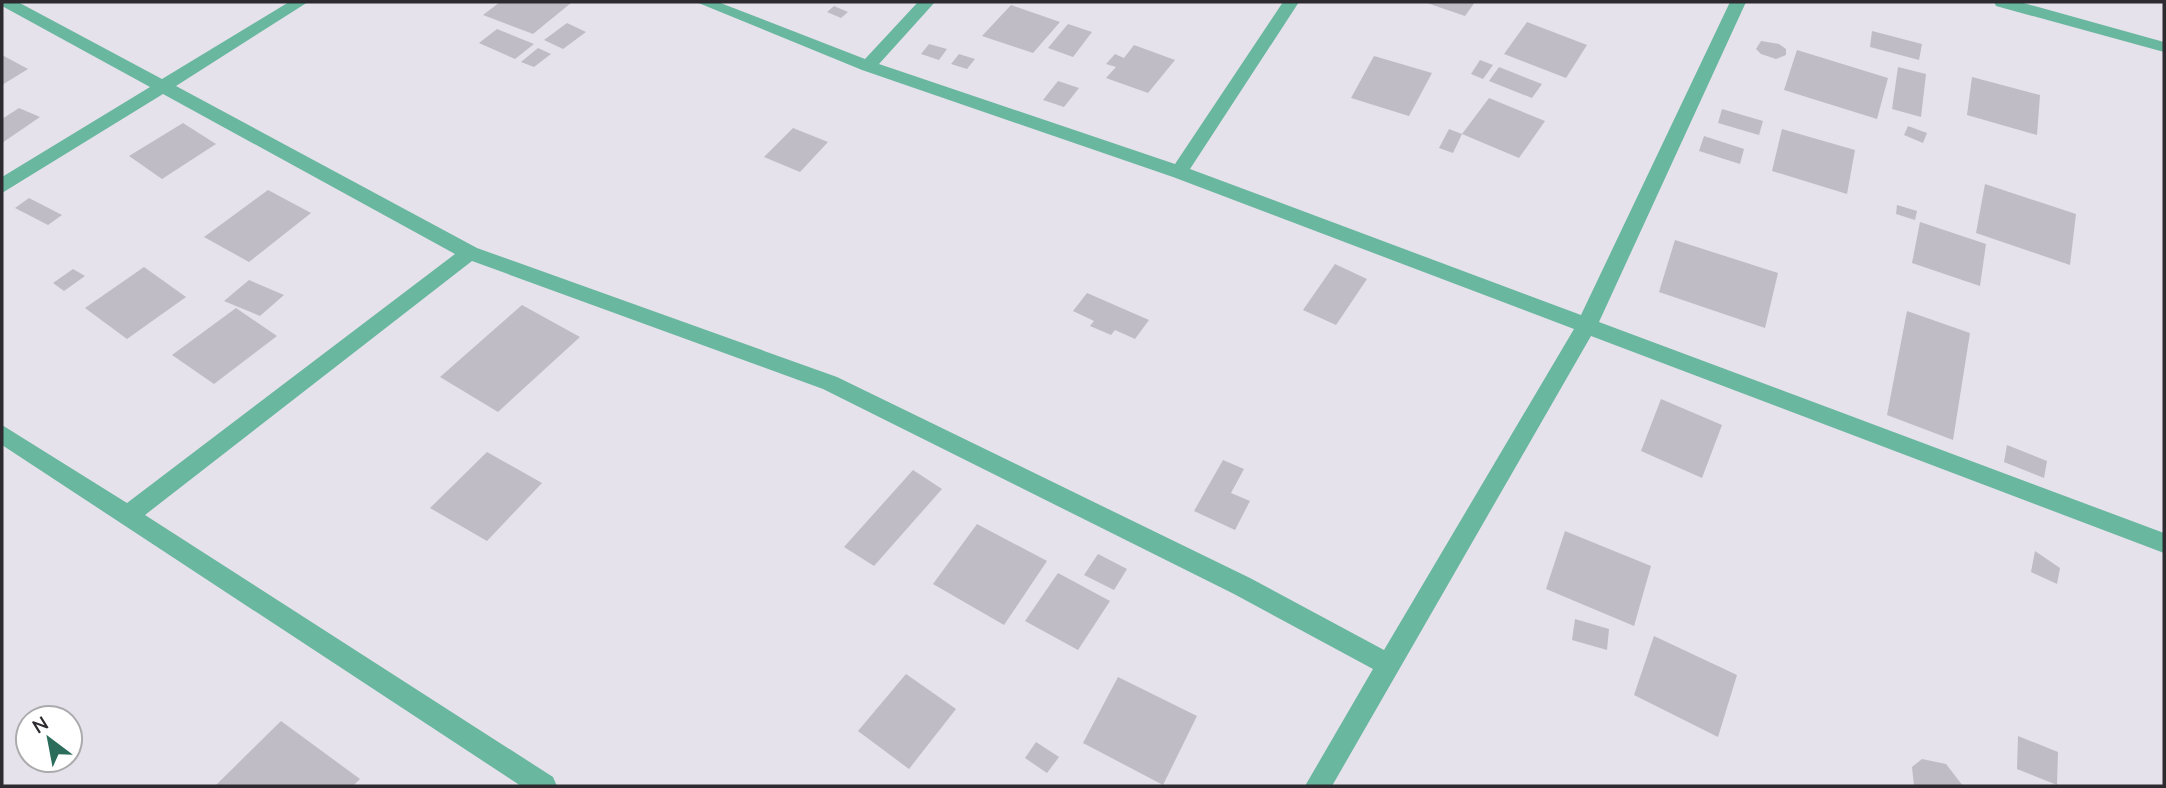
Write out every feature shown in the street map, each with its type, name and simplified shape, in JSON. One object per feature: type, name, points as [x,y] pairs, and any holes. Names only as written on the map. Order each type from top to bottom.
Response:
[{"type":"street","points":[[6,2],[470,253],[830,383],[1242,586],[1390,664]]},
{"type":"street","points":[[2,186],[300,2]]},
{"type":"street","points":[[704,2],[868,66],[1179,172],[2164,542]]},
{"type":"street","points":[[868,66],[927,2]]},
{"type":"street","points":[[1179,172],[1291,2]]},
{"type":"street","points":[[1318,786],[1586,327],[1738,2]]},
{"type":"street","points":[[2001,2],[2164,47]]},
{"type":"street","points":[[127,516],[470,253]]},
{"type":"street","points":[[2,434],[544,786]]},
{"type":"building","points":[[500,2],[571,3],[533,34],[483,15]]},
{"type":"building","points":[[1424,2],[1475,2],[1465,16]]},
{"type":"building","points":[[1011,5],[1060,22],[1033,53],[982,36]]},
{"type":"building","points":[[834,6],[848,12],[841,18],[827,12]]},
{"type":"building","points":[[1527,22],[1587,45],[1566,78],[1504,54]]},
{"type":"building","points":[[567,23],[586,32],[563,49],[544,40]]},
{"type":"building","points":[[1068,24],[1092,32],[1073,57],[1048,48]]},
{"type":"building","points":[[497,29],[534,44],[515,59],[479,43]]},
{"type":"building","points":[[1872,31],[1922,44],[1919,60],[1870,47]]},
{"type":"building","points":[[1761,41],[1779,44],[1786,49],[1786,55],[1776,59],[1761,54],[1756,49]]},
{"type":"building","points":[[929,44],[947,49],[939,60],[921,54]]},
{"type":"building","points":[[1134,45],[1175,60],[1148,93],[1106,78],[1116,67],[1106,64],[1115,54],[1124,58]]},
{"type":"building","points":[[538,48],[551,54],[534,67],[521,62]]},
{"type":"building","points":[[1797,50],[1888,78],[1877,119],[1784,90]]},
{"type":"building","points":[[959,54],[975,59],[967,69],[951,64]]},
{"type":"building","points":[[2,55],[28,69],[2,85]]},
{"type":"building","points":[[1374,56],[1432,73],[1409,116],[1351,98]]},
{"type":"building","points":[[1480,60],[1493,65],[1483,79],[1471,74]]},
{"type":"building","points":[[1499,67],[1542,84],[1532,98],[1489,81]]},
{"type":"building","points":[[1898,67],[1926,74],[1921,117],[1892,109]]},
{"type":"building","points":[[1972,77],[2040,95],[2037,135],[1967,115]]},
{"type":"building","points":[[1058,81],[1079,88],[1064,107],[1043,100]]},
{"type":"building","points":[[1489,98],[1545,121],[1519,158],[1462,134]]},
{"type":"building","points":[[19,108],[40,117],[2,143],[2,119]]},
{"type":"building","points":[[1722,109],[1763,121],[1759,135],[1718,123]]},
{"type":"building","points":[[183,123],[216,144],[162,179],[129,156]]},
{"type":"building","points":[[1908,126],[1927,133],[1923,143],[1904,135]]},
{"type":"building","points":[[793,128],[828,142],[800,172],[764,157]]},
{"type":"building","points":[[1449,129],[1462,134],[1453,153],[1439,148]]},
{"type":"building","points":[[1782,129],[1855,150],[1847,194],[1772,171]]},
{"type":"building","points":[[1704,136],[1744,149],[1740,164],[1699,151]]},
{"type":"building","points":[[1985,184],[2076,214],[2070,265],[1976,233]]},
{"type":"building","points":[[268,190],[311,213],[249,262],[204,237]]},
{"type":"building","points":[[29,198],[62,215],[48,225],[15,208]]},
{"type":"building","points":[[1897,205],[1917,211],[1915,220],[1896,214]]},
{"type":"building","points":[[1920,222],[1986,244],[1980,286],[1912,263]]},
{"type":"building","points":[[1675,240],[1778,273],[1765,328],[1659,292]]},
{"type":"building","points":[[1335,264],[1367,279],[1336,325],[1303,310]]},
{"type":"building","points":[[144,267],[186,297],[127,339],[85,308]]},
{"type":"building","points":[[73,269],[85,276],[64,291],[53,283]]},
{"type":"building","points":[[249,280],[284,295],[260,316],[224,301]]},
{"type":"building","points":[[1087,293],[1149,320],[1135,339],[1115,330],[1111,335],[1090,326],[1094,321],[1073,311]]},
{"type":"building","points":[[522,305],[580,337],[498,412],[440,377]]},
{"type":"building","points":[[236,308],[277,336],[214,384],[172,355]]},
{"type":"building","points":[[1907,311],[1970,333],[1953,440],[1887,415]]},
{"type":"building","points":[[1661,399],[1722,425],[1702,478],[1641,451]]},
{"type":"building","points":[[2007,445],[2047,461],[2044,478],[2004,462]]},
{"type":"building","points":[[487,452],[542,483],[487,541],[430,508]]},
{"type":"building","points":[[1223,460],[1244,469],[1231,493],[1250,501],[1235,530],[1194,511]]},
{"type":"building","points":[[913,470],[942,489],[874,566],[844,547]]},
{"type":"building","points":[[977,524],[1047,561],[1004,625],[933,584]]},
{"type":"building","points":[[1565,531],[1651,566],[1634,626],[1546,589]]},
{"type":"building","points":[[2035,551],[2060,568],[2057,584],[2031,572]]},
{"type":"building","points":[[1098,554],[1127,569],[1114,590],[1084,575]]},
{"type":"building","points":[[1058,573],[1110,601],[1078,650],[1025,621]]},
{"type":"building","points":[[1575,619],[1609,629],[1607,650],[1572,640]]},
{"type":"building","points":[[1654,636],[1737,675],[1718,737],[1634,695]]},
{"type":"building","points":[[906,674],[956,709],[909,769],[858,731]]},
{"type":"building","points":[[1118,677],[1197,716],[1163,785],[1083,743]]},
{"type":"building","points":[[281,721],[360,779],[353,786],[215,786]]},
{"type":"building","points":[[2018,736],[2058,752],[2057,785],[2017,769]]},
{"type":"building","points":[[1036,742],[1059,757],[1047,773],[1025,758]]},
{"type":"building","points":[[1922,759],[1946,764],[1963,786],[1914,786],[1912,767]]}]
